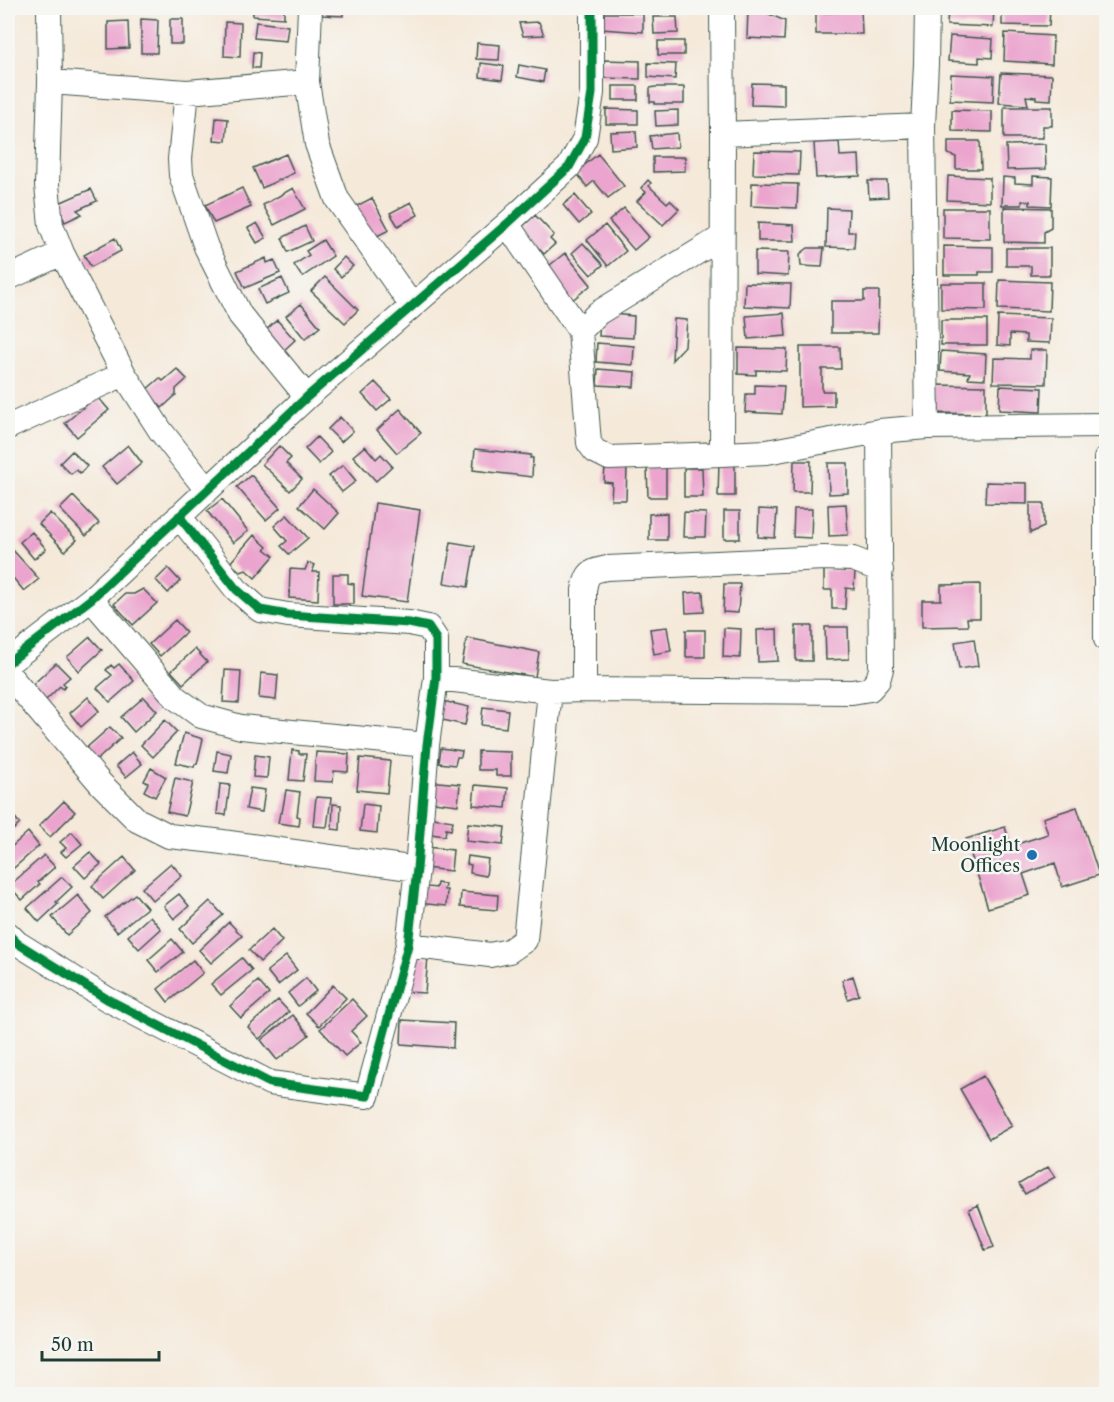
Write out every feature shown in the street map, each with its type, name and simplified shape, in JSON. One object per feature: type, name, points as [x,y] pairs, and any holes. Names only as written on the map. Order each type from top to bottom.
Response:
[{"type":"street","points":[[49,8],[50,82],[47,185],[51,225],[62,253],[123,374],[160,429],[207,490]]},
{"type":"street","points":[[310,8],[307,82],[317,144],[336,199],[412,306]]},
{"type":"street","points":[[8,663],[91,599],[307,396],[507,224],[569,167],[585,138],[591,93],[592,8]]},
{"type":"street","points":[[722,8],[722,454]]},
{"type":"street","points":[[927,8],[924,126],[927,427]]},
{"type":"street","points":[[50,82],[187,92],[307,82]]},
{"type":"street","points":[[187,92],[180,167],[206,247],[240,315],[307,396]]},
{"type":"street","points":[[723,134],[924,126]]},
{"type":"street","points":[[507,224],[580,332],[590,443],[595,451],[609,458],[767,452],[879,431],[927,427],[1107,426]]},
{"type":"street","points":[[580,332],[598,313],[722,237]]},
{"type":"street","points":[[8,278],[62,253]]},
{"type":"street","points":[[8,427],[123,374]]},
{"type":"street","points":[[436,678],[550,691],[852,692],[870,689],[878,680],[881,669],[879,431]]},
{"type":"street","points":[[1107,459],[1107,639]]},
{"type":"street","points":[[8,934],[17,943],[107,999],[270,1083],[367,1096],[408,945],[427,745],[436,678],[436,639],[428,627],[409,623],[288,615],[260,610],[236,589],[179,516]]},
{"type":"street","points":[[584,690],[584,590],[586,578],[593,571],[607,568],[824,558],[853,559],[881,570]]},
{"type":"street","points":[[91,599],[176,698],[201,716],[241,726],[427,745]]},
{"type":"street","points":[[8,674],[101,784],[137,820],[169,836],[417,869]]},
{"type":"street","points":[[408,945],[490,955],[509,951],[525,940],[550,691]]},
{"type":"building","points":[[253,8],[284,8],[284,18],[253,16]]},
{"type":"building","points":[[323,8],[343,8],[343,16],[322,15]]},
{"type":"building","points":[[406,8],[427,8],[427,12],[406,11]]},
{"type":"building","points":[[471,8],[502,8],[501,13],[470,11]]},
{"type":"building","points":[[847,8],[861,8],[862,34],[816,34],[816,13],[847,12]]},
{"type":"building","points":[[948,8],[994,8],[993,27],[947,25]]},
{"type":"building","points":[[1002,8],[1050,8],[1049,26],[1002,25]]},
{"type":"building","points":[[748,9],[760,10],[785,21],[784,40],[747,38]]},
{"type":"building","points":[[601,13],[643,13],[643,32],[601,29]]},
{"type":"building","points":[[653,17],[677,17],[678,33],[654,34]]},
{"type":"building","points":[[141,19],[158,20],[157,53],[141,53]]},
{"type":"building","points":[[170,19],[183,19],[183,44],[170,44]]},
{"type":"building","points":[[128,21],[129,48],[108,49],[108,22]]},
{"type":"building","points":[[225,22],[241,23],[240,57],[224,56]]},
{"type":"building","points":[[256,22],[288,26],[286,41],[254,38]]},
{"type":"building","points":[[539,22],[544,35],[523,36],[519,23]]},
{"type":"building","points":[[1005,33],[1053,36],[1052,64],[1004,61]]},
{"type":"building","points":[[950,36],[993,39],[992,58],[979,57],[979,63],[948,61]]},
{"type":"building","points":[[658,41],[684,41],[684,55],[658,55]]},
{"type":"building","points":[[477,43],[500,45],[499,60],[476,59]]},
{"type":"building","points":[[253,52],[260,53],[259,68],[252,68]]},
{"type":"building","points":[[601,60],[640,61],[640,79],[601,78]]},
{"type":"building","points":[[481,63],[504,66],[502,80],[480,77]]},
{"type":"building","points":[[648,63],[676,64],[675,79],[648,77]]},
{"type":"building","points":[[519,65],[545,70],[543,82],[517,77]]},
{"type":"building","points":[[1001,73],[1052,75],[1051,100],[1026,96],[1028,105],[999,103]]},
{"type":"building","points":[[951,74],[994,76],[993,102],[950,100]]},
{"type":"building","points":[[752,83],[784,84],[784,106],[751,105]]},
{"type":"building","points":[[613,86],[638,86],[638,100],[613,100]]},
{"type":"building","points":[[684,87],[684,104],[650,102],[650,88]]},
{"type":"building","points":[[8,94],[12,94],[13,150],[8,151]]},
{"type":"building","points":[[1004,107],[1052,107],[1052,126],[1043,126],[1043,138],[1004,138]]},
{"type":"building","points":[[606,109],[638,110],[638,124],[606,124]]},
{"type":"building","points":[[678,110],[678,125],[656,126],[655,111]]},
{"type":"building","points":[[952,110],[992,111],[992,132],[952,131]]},
{"type":"building","points":[[216,118],[228,119],[226,141],[214,140]]},
{"type":"building","points":[[636,131],[637,147],[611,149],[610,132]]},
{"type":"building","points":[[677,133],[678,147],[652,149],[650,136]]},
{"type":"building","points":[[948,141],[980,141],[981,169],[956,169],[956,157],[948,154]]},
{"type":"building","points":[[839,142],[840,156],[859,155],[860,176],[816,178],[814,143]]},
{"type":"building","points":[[1045,144],[1046,169],[1007,170],[1006,145]]},
{"type":"building","points":[[754,151],[800,152],[799,175],[753,174]]},
{"type":"building","points":[[286,154],[294,173],[262,188],[253,168]]},
{"type":"building","points":[[598,154],[624,186],[608,198],[594,181],[587,187],[576,172]]},
{"type":"building","points":[[653,157],[685,157],[685,171],[653,172]]},
{"type":"building","points":[[948,176],[990,178],[990,202],[947,200]]},
{"type":"building","points":[[1033,176],[1052,177],[1051,206],[1030,205],[1030,201],[1022,201],[1022,205],[1002,205],[1003,177],[1015,178],[1015,183],[1033,184]]},
{"type":"building","points":[[648,180],[651,183],[649,186],[667,203],[670,200],[679,209],[663,225],[637,201],[646,192],[641,188]]},
{"type":"building","points":[[868,181],[887,181],[888,197],[869,198]]},
{"type":"building","points":[[752,183],[798,184],[797,208],[751,206]]},
{"type":"building","points":[[242,188],[251,207],[214,223],[205,205]]},
{"type":"building","points":[[293,188],[305,209],[274,225],[263,205]]},
{"type":"building","points":[[91,189],[97,201],[77,210],[82,214],[65,222],[57,204]]},
{"type":"building","points":[[575,195],[591,214],[579,224],[563,205]]},
{"type":"building","points":[[372,198],[389,230],[369,240],[353,208]]},
{"type":"building","points":[[411,202],[418,215],[398,226],[390,213]]},
{"type":"building","points":[[1004,207],[1051,208],[1051,228],[1044,232],[1044,243],[1004,242]]},
{"type":"building","points":[[624,208],[649,237],[634,250],[609,221]]},
{"type":"building","points":[[827,208],[849,209],[848,232],[855,232],[854,248],[826,247]]},
{"type":"building","points":[[943,208],[990,208],[990,239],[943,238]]},
{"type":"building","points":[[535,215],[554,235],[550,239],[555,244],[544,254],[520,229]]},
{"type":"building","points":[[257,223],[266,238],[257,243],[248,228]]},
{"type":"building","points":[[758,223],[794,225],[795,241],[758,241]]},
{"type":"building","points":[[605,225],[626,251],[608,266],[587,240]]},
{"type":"building","points":[[305,226],[312,241],[288,252],[282,238]]},
{"type":"building","points":[[115,238],[121,251],[91,267],[84,255]]},
{"type":"building","points":[[323,240],[333,256],[302,277],[294,265],[309,255],[306,251]]},
{"type":"building","points":[[583,243],[603,265],[591,275],[572,253]]},
{"type":"building","points":[[944,246],[993,247],[993,272],[979,272],[979,275],[944,275]]},
{"type":"building","points":[[808,248],[824,248],[822,267],[801,266],[800,254]]},
{"type":"building","points":[[1006,248],[1050,248],[1050,275],[1031,275],[1031,266],[1006,266]]},
{"type":"building","points":[[755,251],[789,252],[788,276],[755,274]]},
{"type":"building","points":[[565,253],[591,285],[571,301],[545,269]]},
{"type":"building","points":[[344,257],[353,266],[341,277],[333,269]]},
{"type":"building","points":[[266,258],[267,263],[274,260],[280,273],[245,288],[237,271]]},
{"type":"building","points":[[325,277],[358,310],[345,323],[311,291]]},
{"type":"building","points":[[282,278],[289,293],[265,304],[258,289]]},
{"type":"building","points":[[999,280],[1050,282],[1049,311],[998,309]]},
{"type":"building","points":[[745,283],[791,284],[790,308],[744,306]]},
{"type":"building","points":[[941,283],[986,283],[986,310],[941,309]]},
{"type":"building","points":[[864,291],[879,291],[878,333],[831,333],[831,301],[864,301]]},
{"type":"building","points":[[301,304],[320,327],[305,339],[286,316]]},
{"type":"building","points":[[598,313],[634,316],[633,338],[599,336]]},
{"type":"building","points":[[784,313],[786,336],[748,339],[746,316]]},
{"type":"building","points":[[998,316],[1051,318],[1050,343],[1026,342],[1026,335],[1010,334],[1010,346],[997,345]]},
{"type":"building","points":[[674,319],[687,320],[685,346],[672,360]]},
{"type":"building","points":[[277,320],[295,340],[282,352],[264,332]]},
{"type":"building","points":[[941,320],[987,320],[987,345],[941,345]]},
{"type":"building","points":[[597,343],[634,346],[633,365],[596,362]]},
{"type":"building","points":[[800,347],[840,347],[841,369],[822,369],[822,391],[834,391],[834,406],[800,407]]},
{"type":"building","points":[[738,348],[787,349],[786,371],[756,370],[756,375],[738,374]]},
{"type":"building","points":[[1030,350],[1047,350],[1046,384],[993,383],[994,358],[1030,359]]},
{"type":"building","points":[[941,351],[986,354],[985,379],[968,378],[970,373],[940,371]]},
{"type":"building","points":[[177,369],[187,379],[176,389],[176,395],[162,408],[146,390],[160,378],[163,381]]},
{"type":"building","points":[[598,369],[635,372],[634,387],[597,385]]},
{"type":"building","points":[[375,382],[391,399],[377,411],[362,394]]},
{"type":"building","points":[[755,385],[784,386],[782,414],[745,412],[746,394],[755,394]]},
{"type":"building","points":[[934,385],[986,386],[986,414],[934,413]]},
{"type":"building","points":[[1000,386],[1042,388],[1041,412],[999,410]]},
{"type":"building","points":[[97,396],[109,410],[77,437],[65,423]]},
{"type":"building","points":[[400,409],[421,433],[397,453],[377,430]]},
{"type":"building","points":[[340,417],[353,431],[341,442],[328,429]]},
{"type":"building","points":[[317,437],[331,452],[319,464],[305,449]]},
{"type":"building","points":[[128,445],[142,463],[117,484],[102,467]]},
{"type":"building","points":[[279,446],[291,458],[286,463],[302,479],[290,491],[262,464]]},
{"type":"building","points":[[365,446],[376,459],[381,454],[392,466],[376,481],[353,456]]},
{"type":"building","points":[[475,449],[531,455],[530,458],[533,458],[532,477],[473,470]]},
{"type":"building","points":[[72,451],[87,466],[80,473],[76,470],[71,474],[60,463]]},
{"type":"building","points":[[794,461],[811,461],[810,492],[793,492]]},
{"type":"building","points":[[719,463],[735,463],[735,496],[718,496]]},
{"type":"building","points":[[828,463],[848,463],[848,493],[829,494]]},
{"type":"building","points":[[343,465],[356,481],[342,492],[329,476]]},
{"type":"building","points":[[605,465],[627,466],[626,500],[611,500],[612,483],[604,482]]},
{"type":"building","points":[[666,466],[666,497],[648,497],[647,467]]},
{"type":"building","points":[[684,468],[702,468],[703,497],[684,497]]},
{"type":"building","points":[[251,475],[280,508],[266,520],[237,487]]},
{"type":"building","points":[[986,482],[1027,483],[1027,504],[985,503]]},
{"type":"building","points":[[313,489],[339,513],[325,529],[299,506]]},
{"type":"building","points":[[73,496],[99,523],[86,536],[60,509]]},
{"type":"building","points":[[222,499],[248,531],[233,543],[207,511]]},
{"type":"building","points":[[375,503],[420,510],[407,602],[362,596]]},
{"type":"building","points":[[1030,503],[1044,503],[1044,527],[1030,533]]},
{"type":"building","points":[[846,504],[848,535],[829,536],[828,505]]},
{"type":"building","points":[[759,509],[777,510],[775,538],[758,537]]},
{"type":"building","points":[[794,509],[812,509],[811,538],[793,537]]},
{"type":"building","points":[[724,511],[740,511],[740,539],[724,539]]},
{"type":"building","points":[[684,512],[706,513],[705,537],[683,537]]},
{"type":"building","points":[[50,513],[77,540],[65,551],[39,524]]},
{"type":"building","points":[[667,513],[667,540],[649,540],[649,514]]},
{"type":"building","points":[[287,515],[308,538],[289,554],[281,546],[287,541],[274,526]]},
{"type":"building","points":[[32,532],[46,549],[34,559],[20,542]]},
{"type":"building","points":[[254,535],[274,556],[255,578],[246,570],[241,572],[230,563]]},
{"type":"building","points":[[451,542],[475,546],[468,587],[444,583]]},
{"type":"building","points":[[11,548],[39,579],[24,591],[8,572],[8,551]]},
{"type":"building","points":[[308,563],[315,565],[312,572],[319,572],[318,600],[289,598],[290,569],[305,570]]},
{"type":"building","points":[[168,568],[180,581],[168,593],[156,580]]},
{"type":"building","points":[[824,570],[855,571],[854,589],[846,588],[845,609],[832,609],[832,590],[824,590]]},
{"type":"building","points":[[333,574],[348,574],[348,583],[354,584],[354,604],[333,604]]},
{"type":"building","points":[[724,584],[740,584],[738,613],[723,612]]},
{"type":"building","points":[[980,584],[980,618],[967,618],[968,626],[922,627],[922,600],[941,600],[941,585]]},
{"type":"building","points":[[143,589],[157,603],[133,625],[114,604],[125,594],[134,594]]},
{"type":"building","points":[[703,592],[704,612],[686,613],[685,593]]},
{"type":"building","points":[[175,620],[186,632],[160,656],[149,644]]},
{"type":"building","points":[[796,626],[812,626],[812,661],[796,661]]},
{"type":"building","points":[[667,627],[671,651],[654,654],[650,629]]},
{"type":"building","points":[[825,627],[848,627],[849,659],[826,660]]},
{"type":"building","points":[[724,628],[741,629],[740,658],[723,657]]},
{"type":"building","points":[[777,629],[778,661],[758,662],[757,630]]},
{"type":"building","points":[[686,630],[705,630],[705,657],[686,657]]},
{"type":"building","points":[[90,637],[102,650],[79,671],[67,657]]},
{"type":"building","points":[[467,638],[539,652],[535,677],[462,664]]},
{"type":"building","points":[[974,639],[978,666],[959,669],[955,642]]},
{"type":"building","points":[[195,649],[207,662],[183,684],[171,671]]},
{"type":"building","points":[[56,663],[70,677],[63,683],[66,686],[63,689],[60,686],[42,704],[28,689]]},
{"type":"building","points":[[119,664],[134,681],[110,702],[97,688],[112,675],[106,670],[111,665],[114,668]]},
{"type":"building","points":[[225,670],[241,671],[239,703],[223,702]]},
{"type":"building","points":[[261,673],[278,675],[276,700],[259,698]]},
{"type":"building","points":[[88,697],[99,711],[81,727],[70,713]]},
{"type":"building","points":[[144,697],[157,711],[134,732],[121,717]]},
{"type":"building","points":[[438,700],[469,707],[465,725],[434,718]]},
{"type":"building","points":[[483,707],[508,710],[506,728],[481,725]]},
{"type":"building","points":[[165,720],[177,732],[153,757],[141,745]]},
{"type":"building","points":[[110,727],[121,738],[96,761],[85,749]]},
{"type":"building","points":[[184,733],[203,739],[197,764],[194,767],[176,763]]},
{"type":"building","points":[[441,748],[462,751],[455,765],[439,763]]},
{"type":"building","points":[[292,750],[299,751],[299,754],[306,754],[303,781],[289,780]]},
{"type":"building","points":[[217,751],[231,754],[228,773],[214,771]]},
{"type":"building","points":[[478,751],[511,752],[511,776],[496,776],[496,770],[478,770]]},
{"type":"building","points":[[132,752],[142,764],[126,777],[116,766]]},
{"type":"building","points":[[316,752],[349,754],[348,772],[334,771],[333,782],[314,781]]},
{"type":"building","points":[[255,755],[269,757],[267,778],[253,777]]},
{"type":"building","points":[[360,758],[390,761],[387,793],[357,790]]},
{"type":"building","points":[[151,768],[166,777],[155,797],[144,791],[148,783],[144,781]]},
{"type":"building","points":[[175,778],[193,782],[185,816],[167,812]]},
{"type":"building","points":[[427,781],[460,784],[458,805],[425,801]]},
{"type":"building","points":[[220,784],[230,785],[226,815],[217,814]]},
{"type":"building","points":[[475,785],[508,788],[506,808],[473,805]]},
{"type":"building","points":[[250,788],[265,790],[262,812],[246,809]]},
{"type":"building","points":[[286,790],[300,792],[297,816],[300,817],[299,826],[278,823]]},
{"type":"building","points":[[316,797],[331,798],[327,827],[313,826]]},
{"type":"building","points":[[64,801],[75,812],[50,837],[39,826]]},
{"type":"building","points":[[333,804],[341,805],[340,830],[332,829]]},
{"type":"building","points":[[363,804],[379,806],[377,833],[360,831]]},
{"type":"building","name":"Moonlight Offices","points":[[1077,807],[1099,875],[1062,887],[1055,863],[1023,874],[1030,895],[988,908],[966,839],[1005,827],[1011,846],[1048,834],[1043,818]]},
{"type":"building","points":[[8,809],[20,824],[8,834]]},
{"type":"building","points":[[433,818],[453,821],[451,830],[446,829],[445,836],[431,834]]},
{"type":"building","points":[[468,823],[505,827],[503,845],[466,841]]},
{"type":"building","points":[[28,832],[39,846],[8,873],[8,850]]},
{"type":"building","points":[[72,832],[82,844],[66,857],[61,852],[66,848],[60,842]]},
{"type":"building","points":[[427,847],[453,850],[451,871],[425,868]]},
{"type":"building","points":[[90,852],[101,864],[85,878],[74,866]]},
{"type":"building","points":[[44,855],[55,867],[22,900],[9,886]]},
{"type":"building","points":[[468,856],[488,859],[486,876],[470,873],[471,865],[467,864]]},
{"type":"building","points":[[124,857],[135,870],[103,899],[92,886]]},
{"type":"building","points":[[171,863],[182,876],[153,901],[142,888]]},
{"type":"building","points":[[62,877],[72,887],[39,922],[27,908]]},
{"type":"building","points":[[437,883],[445,884],[446,906],[418,903],[419,886],[436,888]]},
{"type":"building","points":[[461,892],[498,895],[497,910],[460,907]]},
{"type":"building","points":[[135,894],[147,908],[117,932],[105,917]]},
{"type":"building","points":[[179,894],[189,906],[174,919],[164,906]]},
{"type":"building","points":[[78,895],[92,913],[67,935],[52,917]]},
{"type":"building","points":[[210,901],[223,915],[192,943],[180,929]]},
{"type":"building","points":[[150,916],[161,929],[139,949],[128,936]]},
{"type":"building","points":[[229,922],[242,936],[211,963],[199,950]]},
{"type":"building","points":[[272,929],[282,941],[260,962],[249,950]]},
{"type":"building","points":[[172,939],[183,952],[158,972],[148,960]]},
{"type":"building","points":[[410,955],[428,957],[425,993],[407,992]]},
{"type":"building","points":[[286,956],[297,970],[278,985],[267,971]]},
{"type":"building","points":[[242,958],[252,970],[221,995],[211,984]]},
{"type":"building","points":[[193,960],[203,973],[168,1002],[158,989]]},
{"type":"building","points":[[853,976],[859,995],[848,999],[842,980]]},
{"type":"building","points":[[306,978],[316,991],[298,1006],[288,993]]},
{"type":"building","points":[[258,981],[269,994],[241,1018],[230,1006]]},
{"type":"building","points":[[333,985],[346,998],[319,1026],[306,1013]]},
{"type":"building","points":[[352,999],[367,1016],[351,1031],[361,1042],[345,1056],[320,1029]]},
{"type":"building","points":[[278,1000],[289,1012],[259,1039],[248,1027]]},
{"type":"building","points":[[293,1015],[309,1035],[277,1060],[261,1040]]},
{"type":"building","points":[[402,1020],[454,1023],[453,1048],[401,1044]]},
{"type":"building","points":[[983,1076],[1012,1126],[989,1139],[960,1089]]},
{"type":"building","points":[[1048,1167],[1055,1177],[1025,1194],[1019,1184]]},
{"type":"building","points":[[978,1205],[994,1247],[985,1250],[969,1209]]},
{"type":"cycle path","points":[[8,663],[91,599],[307,397],[507,224],[569,167],[585,138],[592,93],[592,8]]},
{"type":"cycle path","points":[[8,934],[17,943],[107,999],[270,1083],[367,1096],[408,945],[427,745],[436,678],[436,639],[428,627],[409,623],[288,615],[260,610],[236,589],[179,516]]},
{"type":"place","name":"Moonlight Offices","points":[[1032,855]]}]
